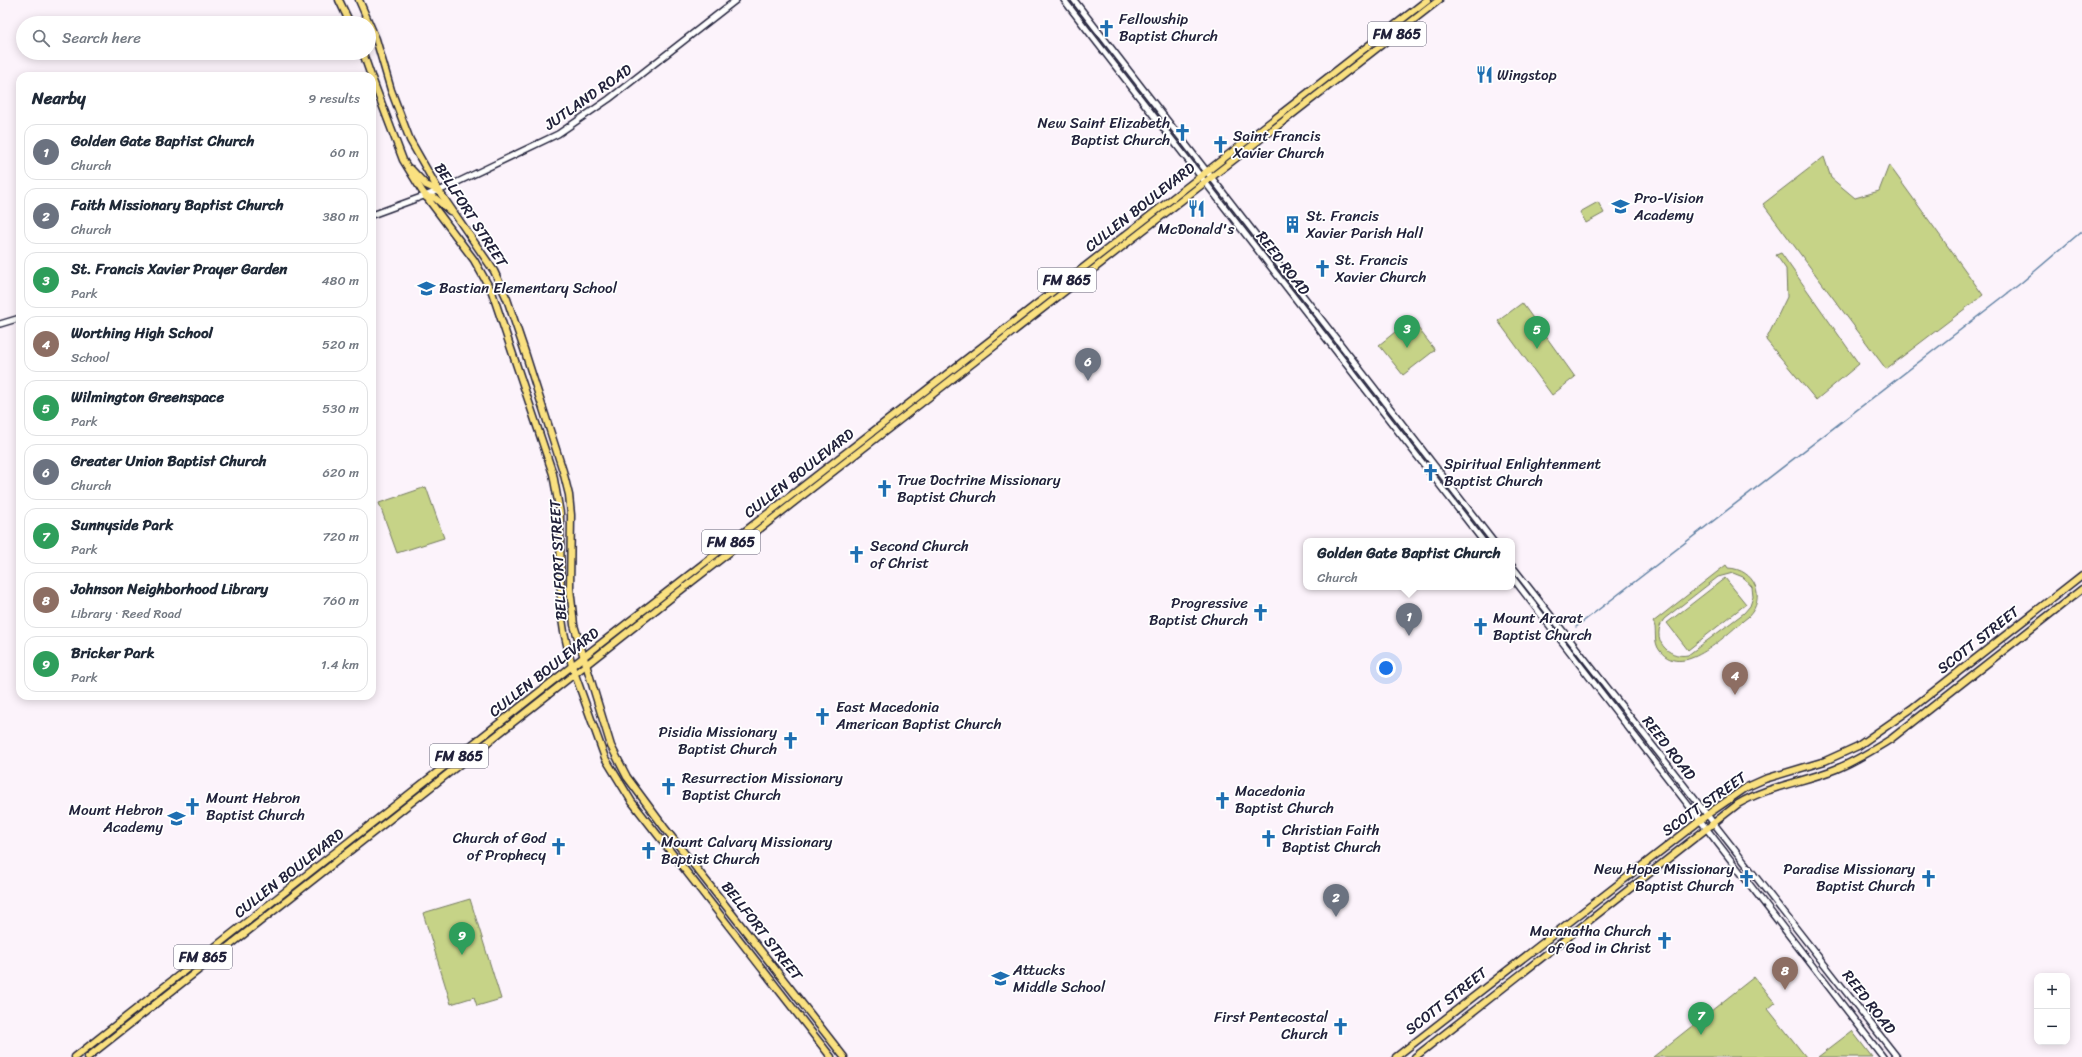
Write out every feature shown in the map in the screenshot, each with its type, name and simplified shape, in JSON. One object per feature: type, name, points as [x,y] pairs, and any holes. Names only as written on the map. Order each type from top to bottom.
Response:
[{"type":"main road","points":[[339,0],[347,16]]},
{"type":"main road","name":"BELLFORT STREET","points":[[359,0],[366,16]]},
{"type":"main road","name":"CULLEN BOULEVARD","points":[[75,1057],[572,666],[1428,0]]},
{"type":"main road","name":"CULLEN BOULEVARD","points":[[88,1057],[575,674],[1439,0]]},
{"type":"main road","points":[[1405,18],[1410,23]]},
{"type":"main road","name":"BELLFORT STREET","points":[[376,42],[391,90],[410,140],[439,191],[494,271],[502,288],[524,349],[563,471],[571,515],[570,588],[574,624],[583,658],[611,746],[627,777],[664,827],[844,1057]]},
{"type":"main road","name":"BELLFORT STREET","points":[[366,60],[370,72]]},
{"type":"main road","name":"BELLFORT STREET","points":[[376,88],[403,160],[426,196],[464,244],[492,292],[534,413],[553,474],[560,513],[559,587],[564,632],[572,666],[605,758],[632,802],[831,1057]]},
{"type":"main road","points":[[403,160],[426,185],[439,191]]},
{"type":"main road","points":[[426,196],[435,198],[457,218]]},
{"type":"main road","points":[[464,244],[472,237]]},
{"type":"main road","points":[[492,292],[502,288]]},
{"type":"main road","points":[[513,352],[524,349]]},
{"type":"main road","points":[[534,413],[543,409]]},
{"type":"main road","points":[[553,474],[563,471]]},
{"type":"main road","name":"SCOTT STREET","points":[[1396,1057],[1700,820],[1747,787],[1765,779],[1826,762],[1858,746],[1911,709],[2082,575]]},
{"type":"main road","points":[[559,587],[570,588]]},
{"type":"main road","name":"SCOTT STREET","points":[[1414,1057],[1712,823],[1756,794],[1836,769],[1865,755],[1891,739],[2082,588]]},
{"type":"main road","points":[[656,833],[664,827]]},
{"type":"main road","points":[[258,914],[262,920]]},
{"type":"street","name":"JUTLAND ROAD","points":[[376,214],[439,191],[550,138],[585,117],[736,0]]},
{"type":"street","name":"REED ROAD","points":[[1064,0],[1482,538]]},
{"type":"street","name":"REED ROAD","points":[[1074,0],[1491,538]]},
{"type":"street","points":[[1157,119],[1163,115]]},
{"type":"street","points":[[1250,239],[1256,235]]},
{"type":"street","points":[[1289,290],[1295,285]]},
{"type":"street","points":[[0,324],[16,319]]},
{"type":"street","points":[[1364,387],[1370,382]]},
{"type":"street","points":[[1394,426],[1401,422]]},
{"type":"street","points":[[1425,466],[1431,461]]},
{"type":"street","name":"REED ROAD","points":[[1515,570],[1706,816],[1897,1057]]},
{"type":"street","name":"REED ROAD","points":[[1515,581],[1883,1057]]},
{"type":"street","points":[[1530,600],[1535,596]]},
{"type":"street","points":[[1659,768],[1666,764]]},
{"type":"green space","points":[[1824,157],[1831,178],[1855,198],[1879,191],[1889,165],[1983,295],[1886,369],[1763,204]]},
{"type":"green space","points":[[1598,202],[1604,213],[1586,223],[1580,212]]},
{"type":"green space","points":[[1781,253],[1859,364],[1816,400],[1766,340],[1787,297],[1786,269],[1776,255]]},
{"type":"green space","points":[[1522,303],[1575,377],[1552,395],[1498,321]]},
{"type":"green space","points":[[1411,319],[1435,350],[1403,375],[1379,345]]},
{"type":"green space","points":[[426,487],[444,538],[397,553],[379,503]]},
{"type":"green space","points":[[1726,565],[1728,568],[1745,573],[1755,586],[1757,601],[1754,609],[1748,617],[1706,651],[1693,657],[1681,660],[1670,659],[1660,651],[1656,643],[1653,622]],"holes":[[[1733,573],[1743,577],[1752,587],[1753,597],[1750,606],[1744,613],[1688,655],[1673,654],[1663,646],[1659,633],[1660,626],[1664,619],[1718,577]]]},
{"type":"green space","points":[[1725,578],[1746,604],[1688,650],[1667,623]]},
{"type":"green space","points":[[470,899],[501,999],[477,1006],[474,997],[451,1004],[423,913]]},
{"type":"green space","points":[[1754,977],[1775,1003],[1768,1009],[1806,1057],[1653,1057]]},
{"type":"green space","points":[[1852,1031],[1872,1057],[1818,1057]]},
{"type":"waterway","points":[[1576,627],[2021,283],[2082,231]]},
{"type":"place","name":"Fellowship Baptist Church","points":[[1106,28]]},
{"type":"place","name":"Wingstop","points":[[1484,75]]},
{"type":"place","name":"New Saint Elizabeth Baptist Church","points":[[1183,132]]},
{"type":"place","name":"Saint Francis Xavier Church","points":[[1220,145]]},
{"type":"place","name":"Pro-Vision Academy","points":[[1621,207]]},
{"type":"place","name":"McDonald's","points":[[1196,208]]},
{"type":"place","name":"St. Francis Xavier Parish Hall","points":[[1293,225]]},
{"type":"place","name":"St. Francis Xavier Church","points":[[1322,269]]},
{"type":"place","name":"Bastian Elementary School","points":[[426,288]]},
{"type":"place","name":"St. Francis Xavier Prayer Garden","points":[[1407,348]]},
{"type":"place","name":"Wilmington Greenspace","points":[[1537,349]]},
{"type":"place","name":"Greater Union Baptist Church","points":[[1088,381]]},
{"type":"place","name":"Spiritual Enlightenment Baptist Church","points":[[1431,473]]},
{"type":"place","name":"True Doctrine Missionary Baptist Church","points":[[884,489]]},
{"type":"place","name":"Second Church of Christ","points":[[857,555]]},
{"type":"place","name":"Progressive Baptist Church","points":[[1261,612]]},
{"type":"place","name":"Mount Ararat Baptist Church","points":[[1480,627]]},
{"type":"place","name":"Golden Gate Baptist Church","points":[[1409,636]]},
{"type":"place","name":"Worthing High School","points":[[1735,695]]},
{"type":"place","name":"East Macedonia American Baptist Church","points":[[823,716]]},
{"type":"place","name":"Pisidia Missionary Baptist Church","points":[[790,741]]},
{"type":"place","name":"Resurrection Missionary Baptist Church","points":[[669,787]]},
{"type":"place","name":"Macedonia Baptist Church","points":[[1222,800]]},
{"type":"place","name":"Mount Hebron Baptist Church","points":[[193,807]]},
{"type":"place","name":"Mount Hebron Academy","points":[[176,819]]},
{"type":"place","name":"Christian Faith Baptist Church","points":[[1269,839]]},
{"type":"place","name":"Church of God of Prophecy","points":[[559,847]]},
{"type":"place","name":"Mount Calvary Missionary Baptist Church","points":[[648,851]]},
{"type":"place","name":"New Hope Missionary Baptist Church","points":[[1747,878]]},
{"type":"place","name":"Paradise Missionary Baptist Church","points":[[1928,878]]},
{"type":"place","name":"Faith Missionary Baptist Church","points":[[1336,917]]},
{"type":"place","name":"Maranatha Church of God in Christ","points":[[1664,940]]},
{"type":"place","name":"Bricker Park","points":[[462,955]]},
{"type":"place","name":"Attucks Middle School","points":[[1000,979]]},
{"type":"place","name":"Johnson Neighborhood Library","points":[[1785,990]]},
{"type":"place","name":"First Pentecostal Church","points":[[1341,1026]]},
{"type":"place","name":"Sunnyside Park","points":[[1701,1035]]}]
